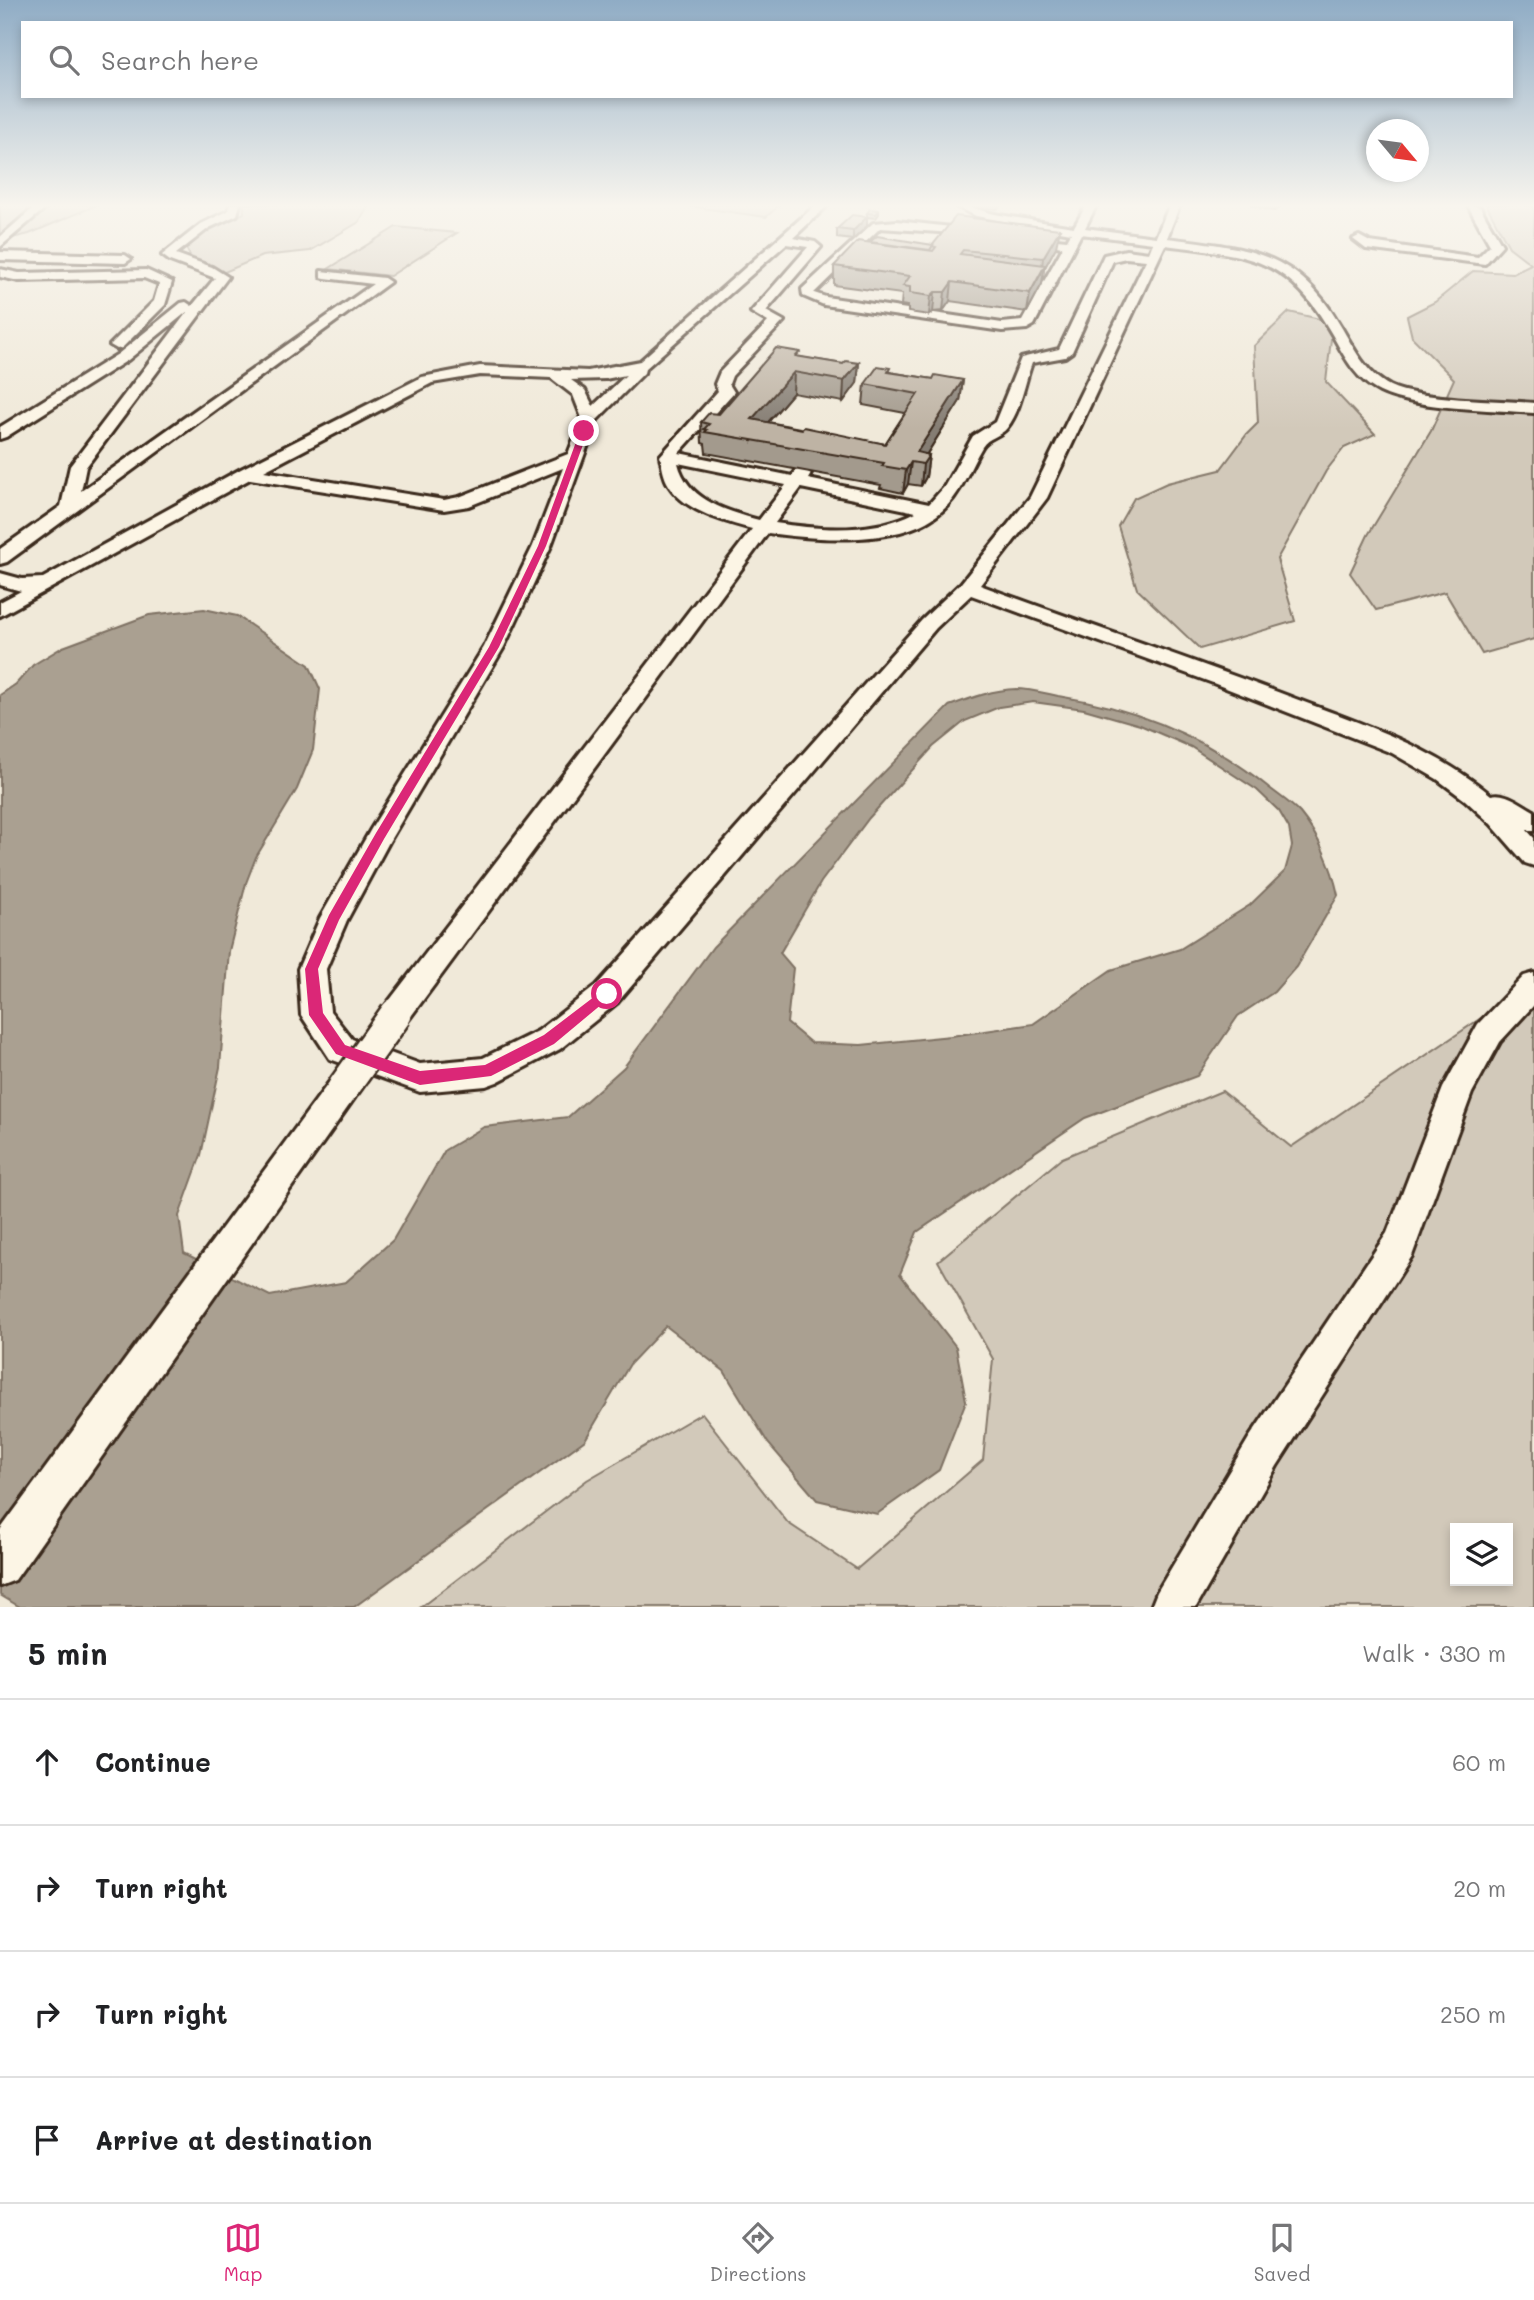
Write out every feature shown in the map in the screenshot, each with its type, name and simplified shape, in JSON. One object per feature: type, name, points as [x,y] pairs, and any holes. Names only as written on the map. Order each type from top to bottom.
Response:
[{"type":"lane","points":[[123,358],[113,348],[160,302],[166,282],[158,279]]},
{"type":"lane","points":[[0,434],[123,358],[221,279]]},
{"type":"lane","points":[[69,509],[78,466],[221,279]]},
{"type":"lane","points":[[0,558],[384,282],[362,279]]},
{"type":"lane","points":[[741,279],[590,418],[542,546],[494,647],[373,848],[334,918],[312,969],[316,1015],[341,1049],[420,1078],[486,1072],[549,1040],[607,994],[929,624],[968,587],[1038,498],[1137,279]]},
{"type":"lane","points":[[668,456],[726,392],[722,384],[725,375],[777,321],[758,312],[787,279]]},
{"type":"lane","points":[[821,279],[807,292],[809,296],[824,301],[1017,328],[1031,321],[1052,279]]},
{"type":"lane","points":[[668,456],[677,485],[726,518],[764,528],[815,533],[859,532],[902,525],[932,510],[952,487],[978,440],[1001,425],[1026,360],[1034,356],[1053,356],[1065,352],[1103,279]]},
{"type":"lane","points":[[1294,279],[1326,312],[1358,368],[1385,389],[1417,398],[1534,408]]},
{"type":"lane","points":[[0,610],[247,473],[427,380],[457,373],[500,370],[557,377],[607,375],[645,365]]},
{"type":"lane","points":[[557,377],[580,393],[590,418]]},
{"type":"lane","points":[[668,456],[800,478],[932,510]]},
{"type":"lane","points":[[247,473],[444,505],[463,502],[576,457]]},
{"type":"lane","points":[[0,1565],[396,1014],[800,478]]},
{"type":"lane","points":[[0,579],[22,585],[48,584]]},
{"type":"lane","points":[[968,587],[1230,681],[1387,743],[1431,764],[1534,822]]},
{"type":"lane","points":[[1431,764],[1475,796],[1513,830],[1534,856]]},
{"type":"lane","points":[[1172,1607],[1263,1452],[1400,1244],[1458,1088],[1489,1033],[1534,985]]},
{"type":"shaded area","points":[[1463,279],[1534,279],[1534,639],[1482,654],[1445,592],[1376,610],[1350,573],[1368,535],[1431,431],[1454,379],[1412,337],[1407,316],[1435,302]]},
{"type":"shaded area","points":[[1289,312],[1333,322],[1326,382],[1375,434],[1344,448],[1326,471],[1277,559],[1295,621],[1200,649],[1137,589],[1118,526],[1134,498],[1167,483],[1220,470],[1258,423],[1254,346]]},
{"type":"shaded area","points":[[204,609],[237,616],[309,665],[320,689],[313,750],[297,789],[256,857],[246,883],[229,951],[220,1067],[201,1155],[179,1216],[184,1253],[270,1296],[346,1282],[393,1240],[445,1150],[484,1127],[568,1117],[624,1067],[713,947],[949,706],[990,693],[1026,690],[1115,708],[1194,739],[1244,769],[1300,813],[1324,852],[1338,895],[1296,967],[1274,992],[1238,1016],[1197,1076],[1085,1118],[917,1232],[900,1274],[956,1347],[966,1401],[939,1470],[877,1514],[817,1500],[768,1443],[724,1371],[666,1326],[630,1364],[585,1440],[354,1607],[20,1607],[0,1595],[0,695],[16,684],[33,665],[63,647],[149,615]],"holes":[[[1033,702],[1084,709],[1140,725],[1191,747],[1257,790],[1279,811],[1289,828],[1292,846],[1285,871],[1250,905],[1180,949],[1111,970],[1033,1024],[861,1045],[811,1043],[787,1023],[793,968],[780,953],[821,882],[869,818],[933,747],[965,721],[999,707]]]},
{"type":"shaded area","points":[[1534,982],[1534,1607],[421,1607],[587,1480],[702,1413],[788,1523],[857,1569],[983,1460],[993,1359],[938,1261],[1062,1158],[1222,1091],[1291,1147]]},
{"type":"building","points":[[908,279],[1038,279],[1030,293],[952,282],[945,292],[935,292],[931,296],[910,293],[910,287],[903,286]]},
{"type":"building","points":[[776,348],[800,352],[796,356],[843,364],[846,361],[859,363],[844,381],[794,372],[752,419],[885,444],[918,394],[865,384],[878,366],[890,368],[888,372],[933,379],[935,375],[963,380],[917,452],[929,455],[923,464],[911,462],[906,470],[882,466],[884,463],[705,432],[707,430],[704,429],[709,424],[701,422],[709,413],[719,414]]},
{"type":"route","points":[[584,431],[542,546],[494,647],[380,836],[334,918],[312,969],[316,1015],[341,1049],[420,1078],[486,1072],[549,1040],[607,994]]}]
